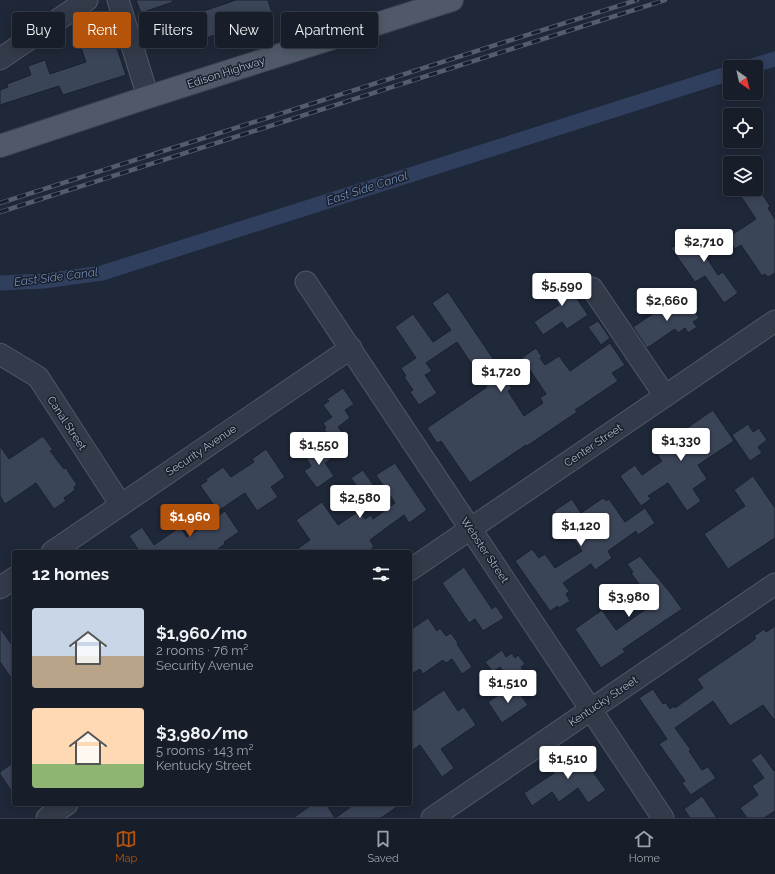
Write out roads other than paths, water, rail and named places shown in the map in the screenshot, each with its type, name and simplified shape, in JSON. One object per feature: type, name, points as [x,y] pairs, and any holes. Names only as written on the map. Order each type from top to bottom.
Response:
[{"type":"main road","name":"Edison Highway","points":[[0,146],[452,0]]},
{"type":"street","points":[[0,59],[87,0]]},
{"type":"street","points":[[118,0],[148,97]]},
{"type":"street","name":"Webster Street","points":[[306,282],[663,818]]},
{"type":"street","points":[[592,288],[665,396]]},
{"type":"street","name":"Center Street","points":[[412,569],[775,321]]},
{"type":"street","name":"Security Avenue","points":[[55,550],[351,348]]},
{"type":"street","name":"Canal Street","points":[[0,354],[38,378],[121,505]]},
{"type":"street","points":[[0,588],[12,579]]},
{"type":"street","name":"Kentucky Street","points":[[432,818],[775,584]]},
{"type":"street","points":[[46,818],[64,806]]},
{"type":"waterway","name":"East Side Canal","points":[[763,63],[775,59]]},
{"type":"waterway","name":"East Side Canal","points":[[0,283],[44,281],[102,273],[723,75]]},
{"type":"railway","points":[[0,203],[637,0]]},
{"type":"railway","points":[[0,212],[665,0]]}]
